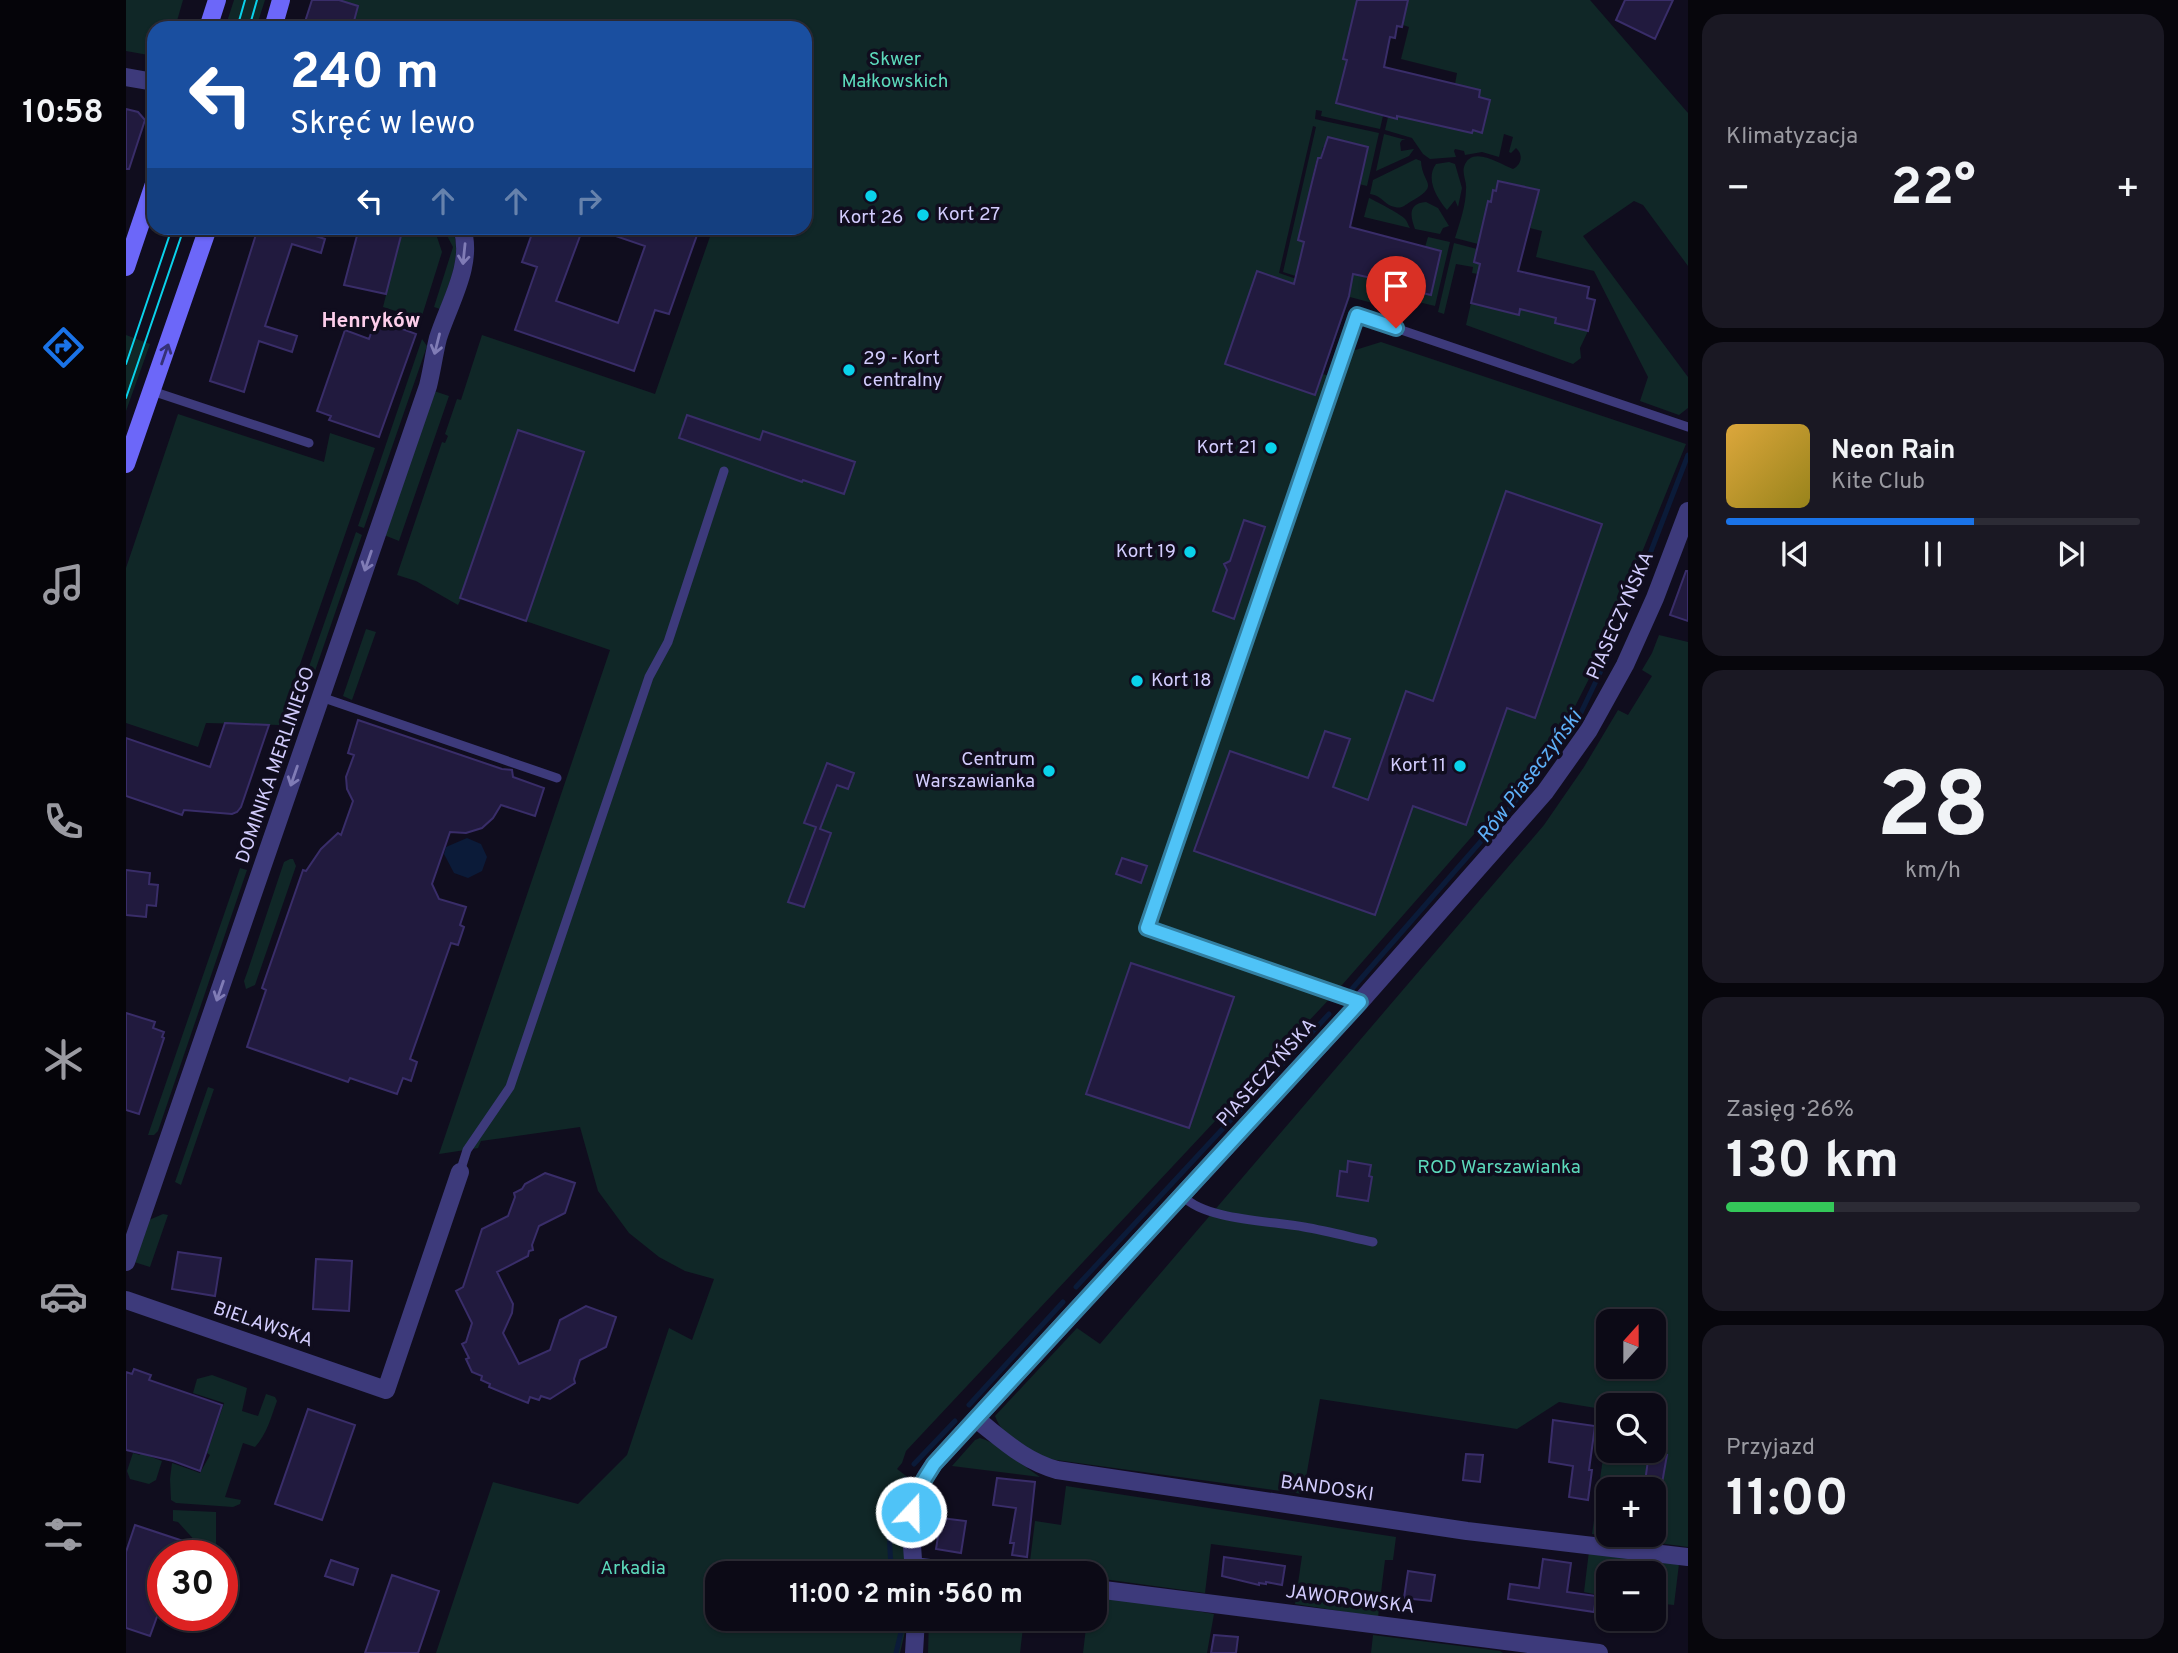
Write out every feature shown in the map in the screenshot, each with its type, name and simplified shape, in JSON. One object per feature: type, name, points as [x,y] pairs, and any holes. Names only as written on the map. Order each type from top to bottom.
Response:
[{"type":"main road","points":[[210,21],[217,0]]},
{"type":"main road","points":[[275,21],[281,0]]},
{"type":"main road","points":[[126,267],[147,205]]},
{"type":"main road","points":[[126,464],[206,235]]},
{"type":"street","points":[[126,77],[147,81]]},
{"type":"street","name":"DOMINIKA MERLINIEGO","points":[[126,1262],[424,398],[438,339],[459,280],[466,251],[464,235]]},
{"type":"street","name":"PIASECZYŃSKA","points":[[913,1561],[911,1512],[919,1488],[934,1464],[1360,1002],[1517,825],[1566,765],[1589,730],[1629,655],[1655,598],[1688,511]]},
{"type":"street","name":"BIELAWSKA","points":[[126,1300],[386,1390],[460,1172]]},
{"type":"street","name":"BANDOSKI","points":[[976,1419],[1022,1455],[1038,1465],[1057,1470],[1468,1531],[1688,1558]]},
{"type":"street","name":"JAWOROWSKA","points":[[1107,1590],[1599,1653]]},
{"type":"street","points":[[914,1653],[915,1631]]},
{"type":"lane","points":[[1360,1002],[1147,928],[1357,315],[1688,428]]},
{"type":"lane","points":[[152,391],[309,443]]},
{"type":"lane","points":[[460,1172],[467,1150],[510,1087],[649,677],[668,642],[724,471]]},
{"type":"lane","points":[[321,697],[557,778]]},
{"type":"lane","points":[[1183,1196],[1188,1202],[1214,1213],[1307,1227],[1373,1242]]},
{"type":"green space","points":[[126,0],[183,0],[177,21],[147,21],[147,55],[126,51]]},
{"type":"green space","points":[[234,0],[265,0],[258,21],[227,21]]},
{"type":"green space","name":"Centrum Warszawianka","points":[[339,0],[1357,0],[1343,58],[1347,60],[1337,103],[1383,116],[1380,129],[1321,116],[1322,111],[1316,110],[1315,119],[1379,133],[1367,186],[1359,184],[1368,147],[1329,137],[1321,158],[1317,158],[1298,240],[1304,242],[1300,261],[1393,283],[1394,280],[1400,282],[1400,287],[1431,293],[1441,251],[1425,247],[1428,237],[1450,242],[1435,306],[1406,299],[1405,302],[1397,300],[1395,309],[1350,297],[1323,374],[1342,380],[1352,351],[1381,342],[1686,444],[1597,663],[1560,736],[1335,993],[906,1451],[897,1469],[914,1482],[907,1561],[705,1561],[705,1631],[905,1631],[900,1653],[436,1653],[493,1482],[578,1504],[627,1455],[669,1328],[692,1340],[714,1279],[685,1271],[659,1257],[629,1233],[598,1191],[580,1127],[481,1141],[478,1148],[439,1154],[610,650],[461,599],[458,605],[416,581],[397,575],[442,442],[445,443],[448,436],[445,434],[457,399],[461,400],[482,335],[655,394],[711,235],[812,235],[812,21],[354,21],[358,6]],"holes":[[[1313,126],[1316,127],[1283,272],[1345,292],[1346,296],[1279,273]]]},
{"type":"green space","points":[[1408,0],[1590,0],[1688,113],[1688,266],[1643,205],[1634,201],[1583,236],[1688,377],[1688,408],[1679,415],[1640,401],[1648,377],[1594,271],[1536,257],[1542,231],[1530,228],[1539,190],[1498,181],[1491,202],[1488,202],[1478,244],[1455,238],[1465,201],[1464,167],[1468,160],[1479,156],[1513,169],[1521,157],[1516,148],[1509,152],[1513,137],[1504,134],[1499,157],[1482,152],[1465,155],[1464,151],[1455,149],[1456,157],[1430,159],[1412,138],[1385,130],[1388,117],[1396,119],[1398,116],[1472,133],[1473,130],[1482,132],[1480,90],[1455,84],[1457,73],[1401,59],[1409,27],[1403,25]]},
{"type":"green space","points":[[1384,134],[1406,140],[1400,143],[1401,151],[1414,149],[1409,156],[1376,171]]},
{"type":"green space","points":[[1416,159],[1421,161],[1428,184],[1420,196],[1397,207],[1370,194],[1373,180]]},
{"type":"green space","points":[[1436,164],[1455,164],[1462,188],[1458,207],[1455,200],[1447,210],[1436,194],[1432,176]]},
{"type":"green space","points":[[1369,198],[1402,216],[1410,228],[1364,217]]},
{"type":"green space","points":[[1426,202],[1438,208],[1449,226],[1443,228],[1440,234],[1415,229],[1413,208]]},
{"type":"green space","points":[[401,235],[436,235],[442,252],[421,319],[383,307]]},
{"type":"green space","points":[[447,235],[454,235],[456,249],[454,269],[440,309],[434,307],[453,247]]},
{"type":"green space","points":[[1454,243],[1477,249],[1474,262],[1480,264],[1478,274],[1472,273],[1473,267],[1456,264],[1444,314],[1438,312]]},
{"type":"green space","points":[[1489,302],[1502,311],[1518,315],[1520,309],[1556,318],[1555,323],[1588,331],[1580,348],[1581,358],[1573,364],[1466,325],[1471,303],[1487,307]]},
{"type":"green space","points":[[126,335],[150,344],[126,411]]},
{"type":"green space","points":[[422,339],[427,346],[364,528],[358,526]]},
{"type":"green space","points":[[434,391],[449,396],[399,541],[384,535]]},
{"type":"green space","points":[[178,414],[324,462],[330,433],[375,448],[279,725],[206,723],[198,747],[126,723],[126,568]]},
{"type":"green space","points":[[356,532],[362,535],[295,729],[288,727]]},
{"type":"green space","points":[[366,629],[376,632],[352,700],[343,696]]},
{"type":"green space","name":"ROD Warszawianka","points":[[1659,635],[1688,642],[1688,1547],[1666,1544],[1666,1477],[1600,1477],[1602,1463],[1666,1463],[1666,1393],[1596,1393],[1596,1408],[1559,1402],[1517,1429],[1320,1399],[1303,1494],[1049,1459],[1025,1448],[1010,1437],[995,1416],[1077,1328],[1100,1344],[1544,825],[1584,767],[1618,710],[1628,715],[1652,676],[1642,670]]},
{"type":"green space","points":[[293,859],[296,866],[255,985],[246,989],[244,981],[284,862]]},
{"type":"green space","points":[[240,868],[247,870],[158,1131],[154,1135],[148,1135]]},
{"type":"green space","points":[[208,1087],[214,1089],[181,1185],[175,1182]]},
{"type":"green space","points":[[163,1214],[168,1215],[150,1267],[134,1262],[149,1220]]},
{"type":"green space","points":[[212,1375],[247,1388],[242,1411],[258,1416],[266,1394],[275,1397],[277,1401],[263,1437],[255,1447],[243,1443],[225,1497],[241,1500],[240,1504],[233,1507],[176,1503],[171,1500],[172,1463],[200,1473],[210,1455],[207,1453],[224,1403],[193,1393],[197,1379]]},
{"type":"green space","points":[[980,1438],[1003,1450],[1040,1477],[952,1466],[975,1440]]},
{"type":"green space","points":[[133,1453],[141,1453],[162,1461],[156,1480],[149,1484],[130,1479],[127,1471]]},
{"type":"green space","points":[[1066,1486],[1396,1537],[1393,1560],[1385,1560],[1378,1617],[1295,1604],[1302,1556],[1211,1544],[1205,1593],[1107,1580],[1107,1561],[1030,1561],[1035,1521],[1061,1525]]},
{"type":"green space","name":"ROD Warszawianka","points":[[1596,1506],[1596,1535],[1592,1534]]},
{"type":"green space","points":[[173,1510],[216,1512],[216,1540],[194,1540],[178,1522],[173,1521]]},
{"type":"green space","points":[[1589,1551],[1658,1561],[1596,1561],[1596,1594],[1584,1592]]},
{"type":"green space","points":[[1666,1562],[1679,1564],[1674,1605],[1666,1604]]},
{"type":"green space","points":[[1107,1596],[1214,1614],[1207,1653],[1083,1653],[1086,1631],[1107,1631]]},
{"type":"green space","points":[[929,1631],[1023,1631],[1020,1653],[928,1653]]},
{"type":"green space","points":[[1373,1635],[1500,1651],[1503,1653],[1371,1653]]},
{"type":"water","points":[[467,838],[481,844],[487,857],[482,871],[468,878],[454,873],[444,854],[446,847]]},
{"type":"building","points":[[312,0],[339,0],[358,6],[354,21],[305,21]]},
{"type":"building","points":[[1357,0],[1408,0],[1402,27],[1397,26],[1395,38],[1390,37],[1384,67],[1480,90],[1479,97],[1490,100],[1482,133],[1397,116],[1397,119],[1336,103],[1347,60],[1343,59]]},
{"type":"building","points":[[1625,0],[1673,0],[1655,39],[1616,20]]},
{"type":"building","points":[[126,109],[138,112],[145,120],[129,169],[126,169]]},
{"type":"building","points":[[1328,137],[1368,147],[1350,227],[1441,251],[1431,295],[1400,288],[1400,284],[1353,274],[1349,296],[1315,395],[1225,364],[1257,271],[1294,284],[1304,242],[1298,240],[1318,158],[1321,158]]},
{"type":"building","points":[[1498,181],[1539,190],[1518,271],[1589,287],[1587,298],[1595,300],[1588,331],[1555,323],[1556,318],[1520,309],[1519,315],[1471,303],[1480,264],[1474,262],[1488,201],[1491,202]]},
{"type":"building","points":[[256,235],[313,235],[325,239],[321,253],[292,244],[265,326],[297,336],[292,352],[259,341],[244,392],[210,381]]},
{"type":"building","points":[[357,235],[401,235],[386,294],[344,285]]},
{"type":"building","points":[[532,235],[580,235],[556,301],[618,323],[645,246],[613,235],[697,235],[669,314],[655,310],[634,371],[515,330],[537,267],[522,262]]},
{"type":"building","points":[[376,319],[416,334],[379,437],[329,420],[331,416],[317,411],[345,330],[369,339]]},
{"type":"building","points":[[687,415],[760,440],[763,431],[855,462],[844,494],[803,480],[802,482],[679,438]]},
{"type":"building","points":[[518,430],[584,452],[526,621],[460,598]]},
{"type":"building","points":[[1506,491],[1602,524],[1535,718],[1507,708],[1466,825],[1413,806],[1375,915],[1194,851],[1230,751],[1308,778],[1325,731],[1350,739],[1333,787],[1368,800],[1406,691],[1433,701]]},
{"type":"building","points":[[1244,520],[1265,527],[1234,619],[1213,611],[1227,570],[1224,564],[1230,561]]},
{"type":"building","points":[[1688,571],[1688,621],[1670,615]]},
{"type":"building","points":[[358,720],[502,769],[512,770],[513,777],[544,788],[535,816],[501,805],[493,818],[482,828],[466,833],[450,832],[432,884],[439,899],[466,907],[460,925],[464,927],[458,945],[451,943],[410,1059],[417,1062],[411,1081],[403,1078],[397,1094],[350,1078],[348,1082],[247,1047],[266,990],[262,988],[303,870],[306,871],[321,849],[338,833],[341,835],[353,801],[347,789],[346,777],[354,755],[348,753]]},
{"type":"building","points":[[225,723],[269,725],[237,812],[232,814],[184,810],[182,815],[126,796],[126,738],[210,767]]},
{"type":"building","points":[[827,763],[854,773],[848,789],[837,785],[820,829],[831,833],[804,907],[788,902],[816,827],[804,823]]},
{"type":"building","points":[[1122,858],[1147,866],[1141,883],[1116,874]]},
{"type":"building","points":[[126,870],[150,873],[149,884],[158,885],[156,906],[147,905],[146,917],[126,915]]},
{"type":"building","points":[[1131,963],[1234,997],[1189,1128],[1086,1094]]},
{"type":"building","points":[[126,1013],[155,1022],[153,1028],[164,1032],[139,1114],[126,1110]]},
{"type":"building","points":[[1348,1161],[1371,1165],[1368,1201],[1337,1196],[1340,1171],[1347,1172]]},
{"type":"building","points":[[545,1173],[575,1183],[565,1213],[539,1226],[532,1245],[533,1250],[529,1251],[528,1256],[497,1272],[513,1304],[503,1333],[519,1364],[550,1350],[560,1320],[586,1306],[616,1317],[606,1347],[580,1360],[575,1383],[550,1399],[530,1397],[528,1403],[489,1387],[490,1384],[481,1380],[482,1376],[472,1372],[462,1344],[466,1342],[472,1323],[456,1291],[463,1287],[482,1229],[508,1216],[514,1193]]},
{"type":"building","points":[[178,1252],[221,1258],[215,1296],[172,1289]]},
{"type":"building","points":[[316,1259],[352,1261],[349,1311],[313,1309]]},
{"type":"building","points":[[134,1369],[151,1375],[149,1380],[222,1405],[200,1471],[173,1461],[126,1450],[126,1372],[132,1374]]},
{"type":"building","points":[[308,1409],[355,1425],[322,1520],[275,1504]]},
{"type":"building","points":[[1553,1420],[1595,1426],[1588,1500],[1569,1497],[1573,1466],[1549,1462]]},
{"type":"building","points":[[1466,1454],[1483,1455],[1480,1482],[1463,1480]]},
{"type":"building","points":[[1648,1463],[1666,1463],[1663,1477],[1646,1477]]},
{"type":"building","points":[[997,1478],[1035,1482],[1027,1557],[1012,1555],[1014,1543],[1010,1543],[1016,1508],[993,1505]]},
{"type":"building","points":[[941,1518],[966,1521],[961,1553],[936,1549]]},
{"type":"building","points":[[135,1525],[180,1540],[147,1540],[147,1631],[152,1631],[150,1636],[126,1628],[126,1552]]},
{"type":"building","points":[[1224,1557],[1285,1566],[1282,1585],[1266,1582],[1259,1585],[1222,1576]]},
{"type":"building","points":[[1543,1559],[1571,1563],[1567,1592],[1596,1596],[1594,1612],[1508,1599],[1510,1584],[1539,1588]]},
{"type":"building","points":[[331,1560],[358,1569],[353,1585],[325,1576]]},
{"type":"building","points":[[1408,1571],[1435,1575],[1431,1601],[1404,1598]]},
{"type":"building","points":[[392,1575],[439,1591],[418,1653],[365,1653]]},
{"type":"building","points":[[1214,1635],[1238,1637],[1236,1653],[1211,1653]]},
{"type":"waterway","name":"Rów Piaseczyński","points":[[1351,990],[1510,808],[1576,723],[1621,629],[1688,455]]},
{"type":"waterway","name":"Rów Piaseczyński","points":[[1076,1287],[1329,1014]]},
{"type":"waterway","name":"Rów Piaseczyński","points":[[969,1405],[1063,1302]]},
{"type":"waterway","name":"Rów Piaseczyński","points":[[914,1464],[955,1421]]},
{"type":"waterway","name":"Rów Piaseczyński","points":[[892,1561],[891,1525],[905,1479]]},
{"type":"waterway","name":"Rów Piaseczyński","points":[[896,1653],[901,1631]]},
{"type":"tram line","points":[[239,21],[245,0]]},
{"type":"tram line","points":[[251,21],[257,0]]},
{"type":"tram line","points":[[126,364],[170,235]]},
{"type":"tram line","points":[[126,398],[182,235]]},
{"type":"place","name":"Kort 26","points":[[871,196]]},
{"type":"place","name":"Kort 27","points":[[923,215]]},
{"type":"place","name":"29 - Kort centralny","points":[[849,370]]},
{"type":"place","name":"Kort 21","points":[[1271,448]]},
{"type":"place","name":"Kort 19","points":[[1190,552]]},
{"type":"place","name":"Kort 18","points":[[1137,681]]},
{"type":"place","name":"Kort 11","points":[[1460,766]]},
{"type":"place","name":"Centrum Warszawianka","points":[[1049,771]]},
{"type":"district","name":"Henryków","points":[[371,321]]},
{"type":"route","points":[[911,1512],[919,1488],[934,1464],[1360,1002],[1147,928],[1357,315],[1396,328]]},
{"type":"park label","name":"Skwer Małkowskich","points":[[895,71]]},
{"type":"park label","name":"Arkadia","points":[[633,1569]]}]
